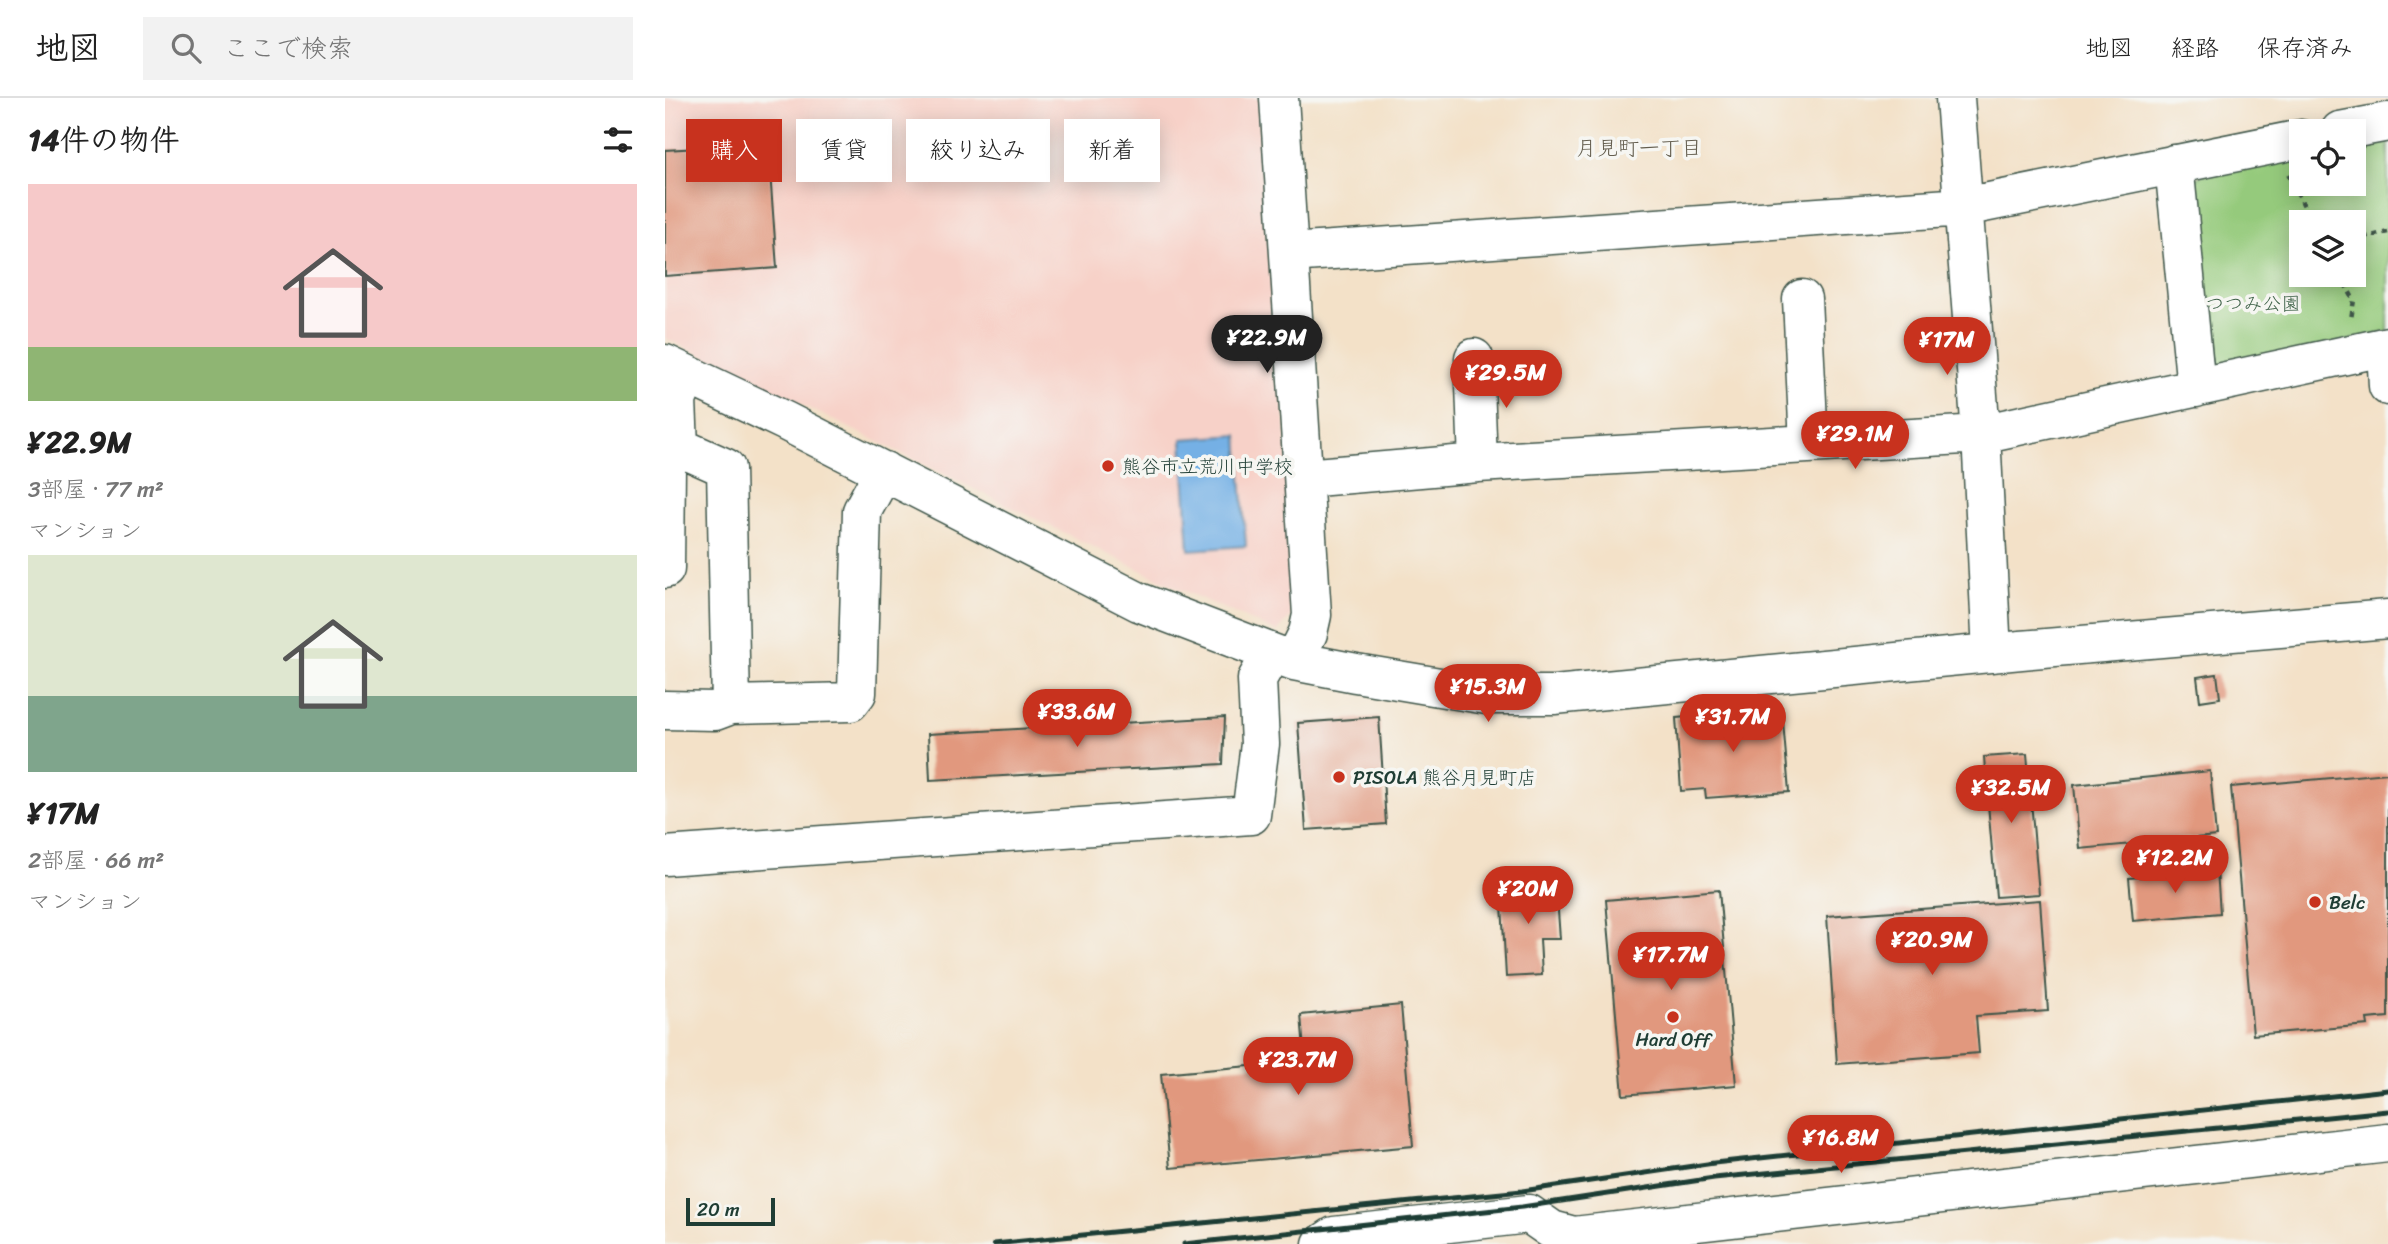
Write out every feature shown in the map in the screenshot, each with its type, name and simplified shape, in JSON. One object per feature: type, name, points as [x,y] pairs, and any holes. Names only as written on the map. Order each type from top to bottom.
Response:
[{"type":"street","points":[[665,856],[1251,815],[1260,744],[1257,679],[1308,633],[1312,615],[1279,98]]},
{"type":"street","points":[[1955,98],[1981,434],[1992,653]]},
{"type":"street","points":[[2366,126],[2388,122]]},
{"type":"street","points":[[1289,253],[1963,207],[2289,142]]},
{"type":"street","points":[[2174,164],[2196,388]]},
{"type":"street","points":[[1803,299],[1809,444]]},
{"type":"street","points":[[1304,478],[1478,463],[1981,434],[2387,347],[2388,386]]},
{"type":"street","points":[[1474,358],[1478,463]]},
{"type":"street","points":[[665,569],[666,465],[679,447],[677,370],[884,471],[1139,602],[1283,657],[1405,682],[1487,695],[1554,695],[2388,619]]},
{"type":"street","points":[[679,447],[726,468],[731,705]]},
{"type":"street","points":[[665,710],[715,711],[731,705],[850,702],[857,693],[862,511],[884,471]]},
{"type":"street","points":[[1322,1244],[1333,1236],[1529,1214],[1552,1230],[1574,1236],[2388,1143]]},
{"type":"path","points":[[2366,237],[2388,232]]},
{"type":"path","points":[[2347,287],[2354,300],[2351,321]]},
{"type":"shaded area","name":"熊谷市立荒川中学校","points":[[665,98],[1264,98],[1298,609],[1277,632],[1173,586],[665,338]]},
{"type":"green space","name":"つつみ公園","points":[[2388,134],[2388,332],[2212,370],[2191,182],[2203,174],[2289,156],[2289,196],[2366,196],[2366,139]]},
{"type":"water","points":[[1238,435],[1246,546],[1189,550],[1182,439]]},
{"type":"building","points":[[686,149],[686,182],[771,182],[777,268],[665,276],[665,150]]},
{"type":"building","points":[[2217,674],[2220,698],[2200,701],[2197,677]]},
{"type":"building","points":[[1782,709],[1789,792],[1706,798],[1705,789],[1681,791],[1676,718]]},
{"type":"building","points":[[1225,717],[1223,764],[930,780],[928,734]]},
{"type":"building","points":[[1379,717],[1386,824],[1306,830],[1298,723]]},
{"type":"building","points":[[2027,754],[2039,894],[1996,897],[1984,757]]},
{"type":"building","points":[[2210,771],[2216,836],[2080,849],[2074,785]]},
{"type":"building","name":"Belc","points":[[2388,773],[2388,1017],[2367,1019],[2368,1025],[2253,1035],[2231,787]]},
{"type":"building","points":[[2217,870],[2220,913],[2133,921],[2129,878]]},
{"type":"building","points":[[1556,883],[1560,939],[1540,939],[1542,975],[1506,977],[1501,886]]},
{"type":"building","points":[[1719,890],[1736,1085],[1623,1095],[1606,900]]},
{"type":"building","points":[[2040,900],[2048,1011],[1976,1016],[1979,1053],[1837,1064],[1827,916]]},
{"type":"building","points":[[1401,1005],[1413,1146],[1170,1168],[1161,1074],[1305,1061],[1301,1015]]},
{"type":"railway","points":[[994,1244],[1522,1191],[1714,1163],[2388,1090]]},
{"type":"railway","points":[[1184,1244],[1522,1207],[1714,1178],[2388,1111]]},
{"type":"place","name":"熊谷市立荒川中学校","points":[[1108,466]]},
{"type":"place","name":"PISOLA 熊谷月見町店","points":[[1339,777]]},
{"type":"place","name":"Belc","points":[[2315,902]]},
{"type":"place","name":"Hard Off","points":[[1673,1017]]},
{"type":"district","name":"月見町一丁目","points":[[1639,148]]}]
